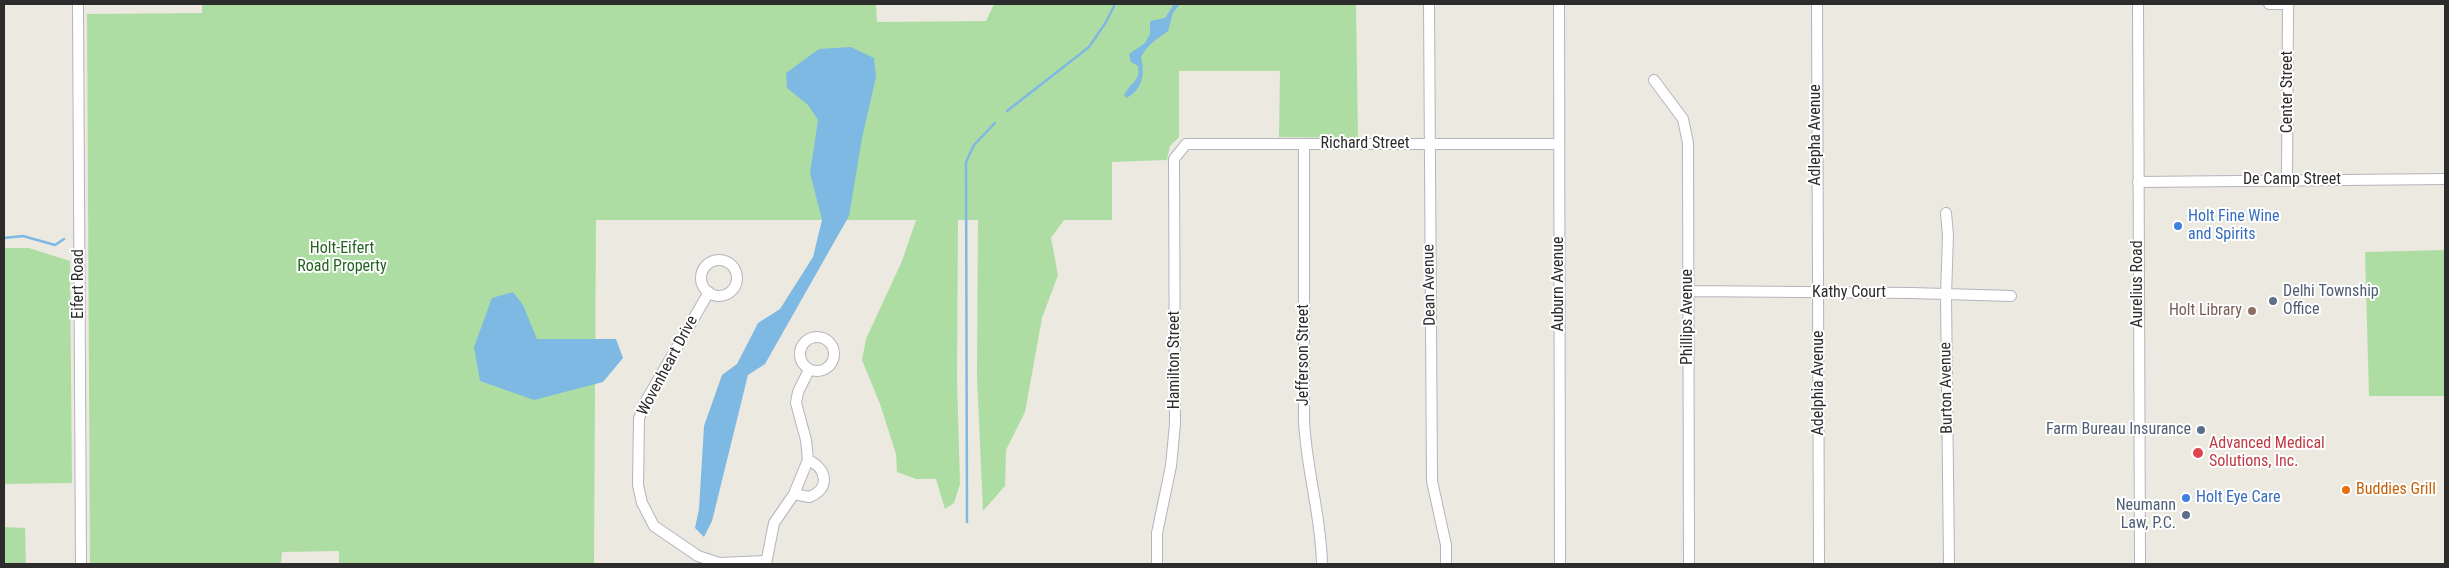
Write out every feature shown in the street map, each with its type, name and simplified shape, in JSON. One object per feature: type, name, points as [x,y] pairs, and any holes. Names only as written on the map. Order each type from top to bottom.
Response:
[{"type":"street","name":"Eifert Road","points":[[78,4],[81,564]]},
{"type":"street","name":"Dean Avenue","points":[[1429,4],[1432,481],[1446,545],[1446,564]]},
{"type":"street","name":"Auburn Avenue","points":[[1559,4],[1560,564]]},
{"type":"street","name":"Adlepha Avenue","points":[[1816,201],[1817,4]]},
{"type":"street","name":"Aurelius Road","points":[[2138,4],[2140,564]]},
{"type":"street","points":[[2269,4],[2288,4]]},
{"type":"street","name":"Center Street","points":[[2287,179],[2288,4]]},
{"type":"street","name":"Phillips Avenue","points":[[1654,80],[1683,119],[1686,130],[1689,564]]},
{"type":"street","name":"Richard Street","points":[[1176,155],[1186,144],[1197,142],[1304,145],[1558,144]]},
{"type":"street","name":"Jefferson Street","points":[[1304,145],[1304,420],[1305,442],[1321,531],[1322,564]]},
{"type":"street","name":"Hamilton Street","points":[[1157,564],[1157,533],[1171,466],[1175,424],[1173,172],[1176,155]]},
{"type":"street","name":"De Camp Street","points":[[2138,182],[2287,179],[2445,179]]},
{"type":"street","name":"Adelphia Avenue","points":[[1816,201],[1819,293],[1819,564]]},
{"type":"street","name":"Burton Avenue","points":[[1946,213],[1948,236],[1946,295],[1948,564]]},
{"type":"street","name":"Wovenheart Drive","points":[[709,292],[644,404],[639,419],[638,485],[642,503],[654,526],[698,556],[719,563],[766,563]]},
{"type":"street","name":"Kathy Court","points":[[1688,292],[2011,296]]},
{"type":"street","points":[[766,563],[774,523],[794,494],[808,460],[806,440],[796,403],[798,392],[809,370]]},
{"type":"street","points":[[794,494],[809,497],[822,489],[825,483],[821,468],[808,460]]},
{"type":"green space","name":"Holt-Eifert Road Property","points":[[202,4],[876,4],[877,22],[986,21],[994,4],[1356,4],[1358,138],[1279,137],[1280,71],[1179,71],[1179,137],[1170,146],[1167,160],[1112,162],[1112,220],[1064,220],[1051,238],[1058,275],[1042,318],[1025,412],[1006,450],[1005,486],[983,511],[977,377],[978,220],[958,220],[957,379],[960,484],[954,503],[945,509],[936,479],[916,479],[897,472],[896,454],[880,404],[862,360],[866,339],[902,261],[916,220],[596,220],[594,564],[339,564],[339,551],[282,552],[281,564],[90,564],[87,14],[202,13]]},
{"type":"green space","points":[[4,248],[29,248],[70,261],[72,483],[4,484]]},
{"type":"green space","points":[[2445,250],[2445,396],[2369,396],[2365,252]]},
{"type":"green space","points":[[4,527],[25,528],[26,564],[4,564]]},
{"type":"water","points":[[1174,4],[1180,4],[1173,13],[1168,31],[1153,42],[1144,52],[1141,57],[1143,69],[1141,81],[1136,91],[1126,98],[1124,95],[1136,79],[1139,71],[1138,66],[1131,62],[1129,54],[1145,43],[1150,34],[1150,21],[1165,18]]},
{"type":"water","points":[[851,47],[874,58],[876,77],[862,138],[849,216],[765,364],[748,375],[712,521],[704,537],[695,528],[699,509],[704,426],[722,375],[737,364],[758,323],[780,309],[813,257],[822,220],[810,173],[818,120],[808,105],[787,88],[786,73],[819,49]]},
{"type":"water","points":[[513,292],[523,305],[537,339],[616,339],[623,358],[603,382],[534,400],[480,381],[474,347],[492,298]]},
{"type":"waterway","points":[[1007,111],[1089,47],[1106,22],[1115,4]]},
{"type":"waterway","points":[[967,522],[966,162],[974,145],[995,123]]},
{"type":"waterway","points":[[4,238],[23,236],[55,245],[64,239]]},
{"type":"place","name":"Holt Fine Wine and Spirits","points":[[2178,226]]},
{"type":"place","name":"Delhi Township Office","points":[[2273,301]]},
{"type":"place","name":"Holt Library","points":[[2252,311]]},
{"type":"place","name":"Farm Bureau Insurance","points":[[2201,430]]},
{"type":"place","name":"Advanced Medical Solutions, Inc.","points":[[2198,453]]},
{"type":"place","name":"Buddies Grill","points":[[2346,490]]},
{"type":"place","name":"Holt Eye Care","points":[[2186,498]]},
{"type":"place","name":"Neumann Law, P.C.","points":[[2186,515]]}]
